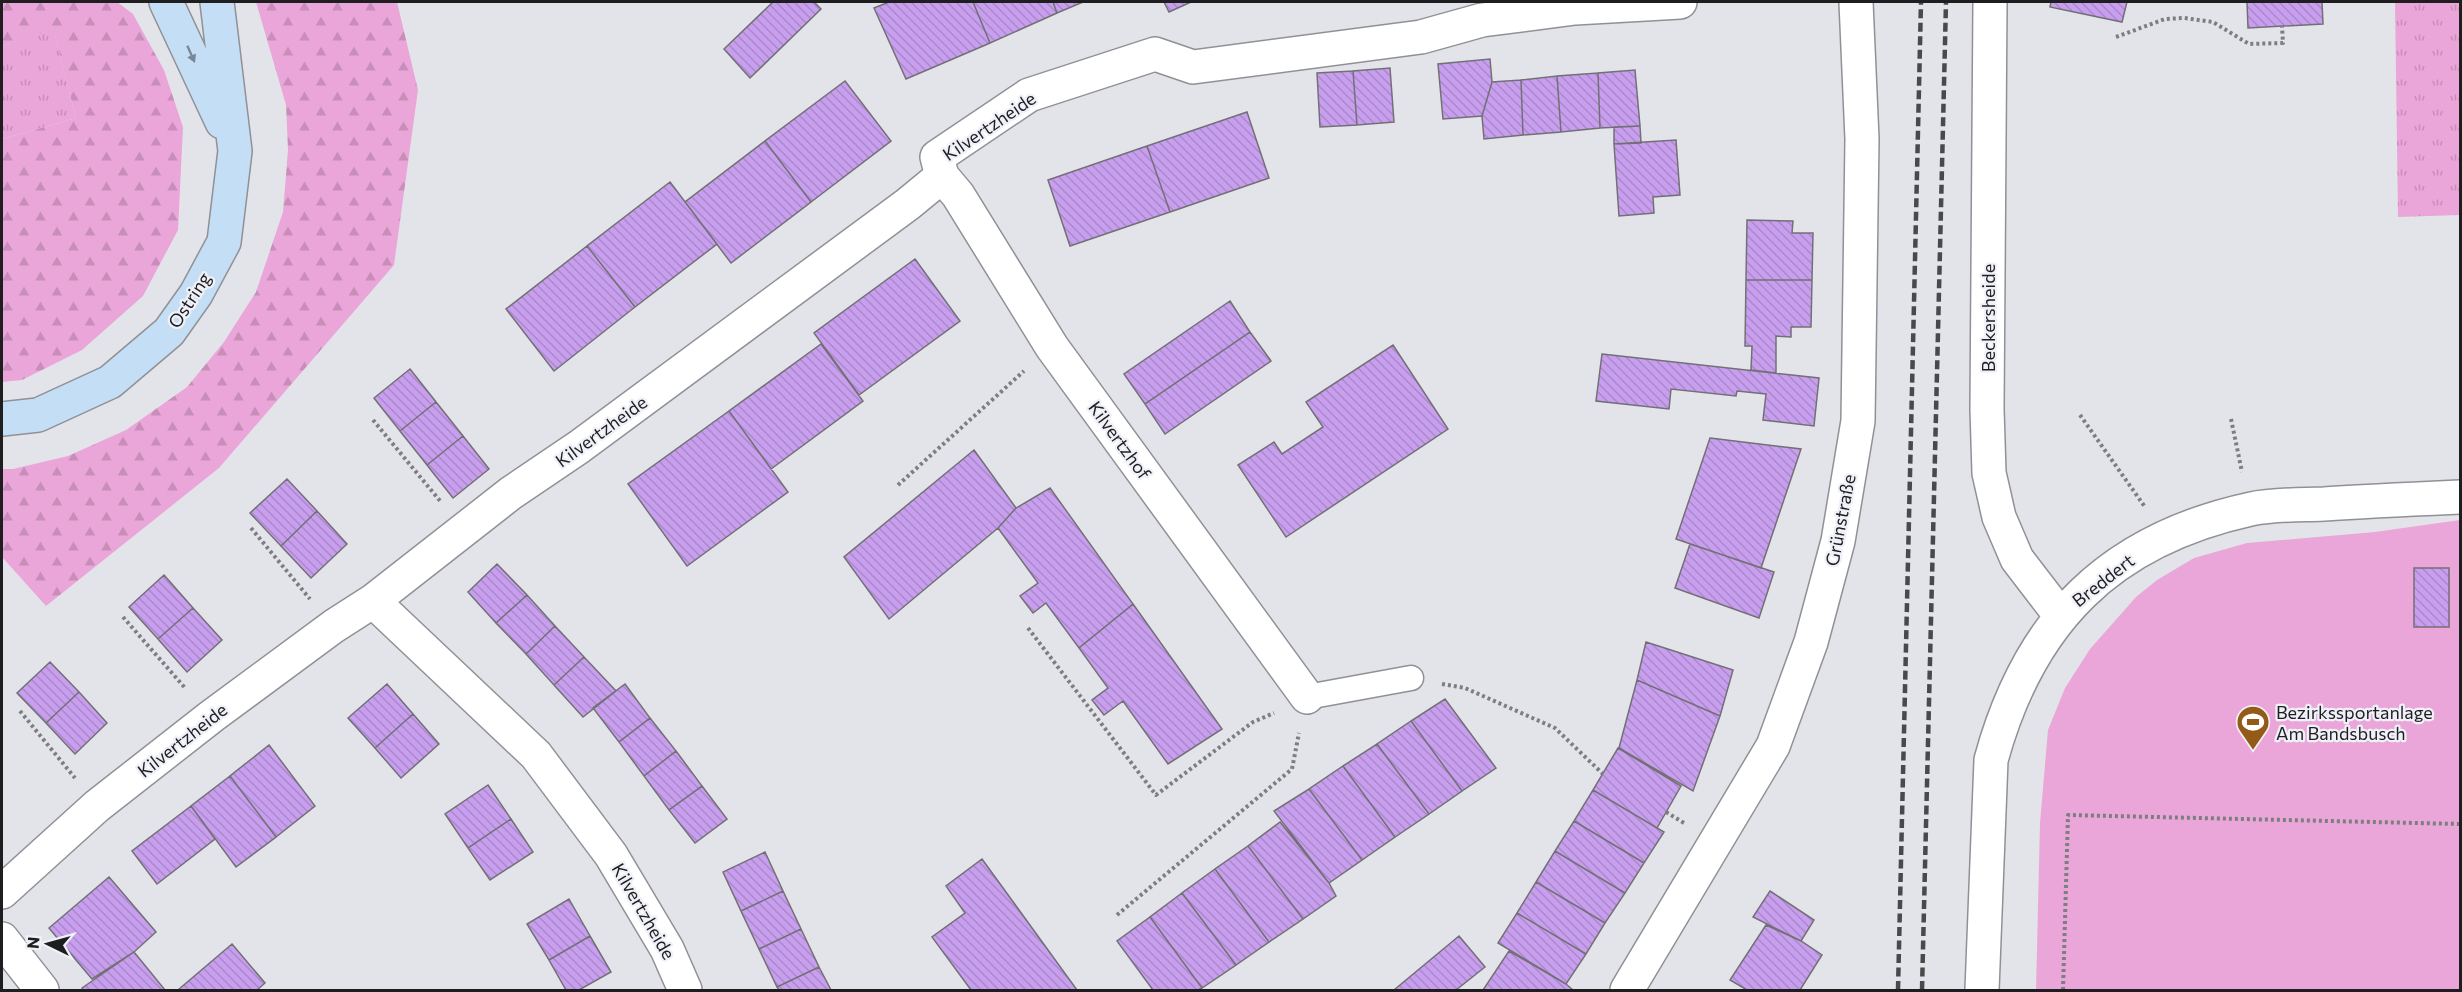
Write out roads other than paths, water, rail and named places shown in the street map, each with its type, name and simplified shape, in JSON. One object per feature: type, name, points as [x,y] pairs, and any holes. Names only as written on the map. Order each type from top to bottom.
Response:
[{"type":"main road","points":[[166,2],[235,151]]},
{"type":"main road","name":"Ostring","points":[[2,419],[38,415],[110,382],[169,332],[196,294],[224,242],[235,151],[217,2]]},
{"type":"street","name":"Kilvertzheide","points":[[2,892],[106,799],[231,702],[334,626],[373,602],[502,500],[598,433],[908,204],[942,176],[937,157],[1029,95],[1155,54],[1193,67],[1421,37],[1482,20],[1575,8],[1680,2]]},
{"type":"street","name":"Grünstraße","points":[[1627,990],[1773,746],[1811,642],[1838,541],[1858,421],[1862,139],[1856,2]]},
{"type":"street","name":"Beckersheide","points":[[1990,2],[1987,410],[1989,473],[1999,517],[2017,560],[2060,615]]},
{"type":"street","name":"Kilvertzhof","points":[[942,176],[958,195],[1052,346],[1307,697]]},
{"type":"street","name":"Breddert","points":[[1982,990],[1986,835],[1991,760],[2000,728],[2015,693],[2036,649],[2060,615],[2084,591],[2124,560],[2176,531],[2251,509],[2460,497]]},
{"type":"street","name":"Kilvertzheide","points":[[373,602],[536,755],[611,855],[668,949],[685,990]]},
{"type":"street","points":[[2,939],[42,990]]},
{"type":"lane","points":[[1307,697],[1411,678]]},
{"type":"railway","points":[[1898,990],[1921,2]]},
{"type":"railway","points":[[1922,990],[1946,2]]},
{"type":"place","name":"Bezirkssportanlage Am Bandsbusch","points":[[2253,751]]}]
